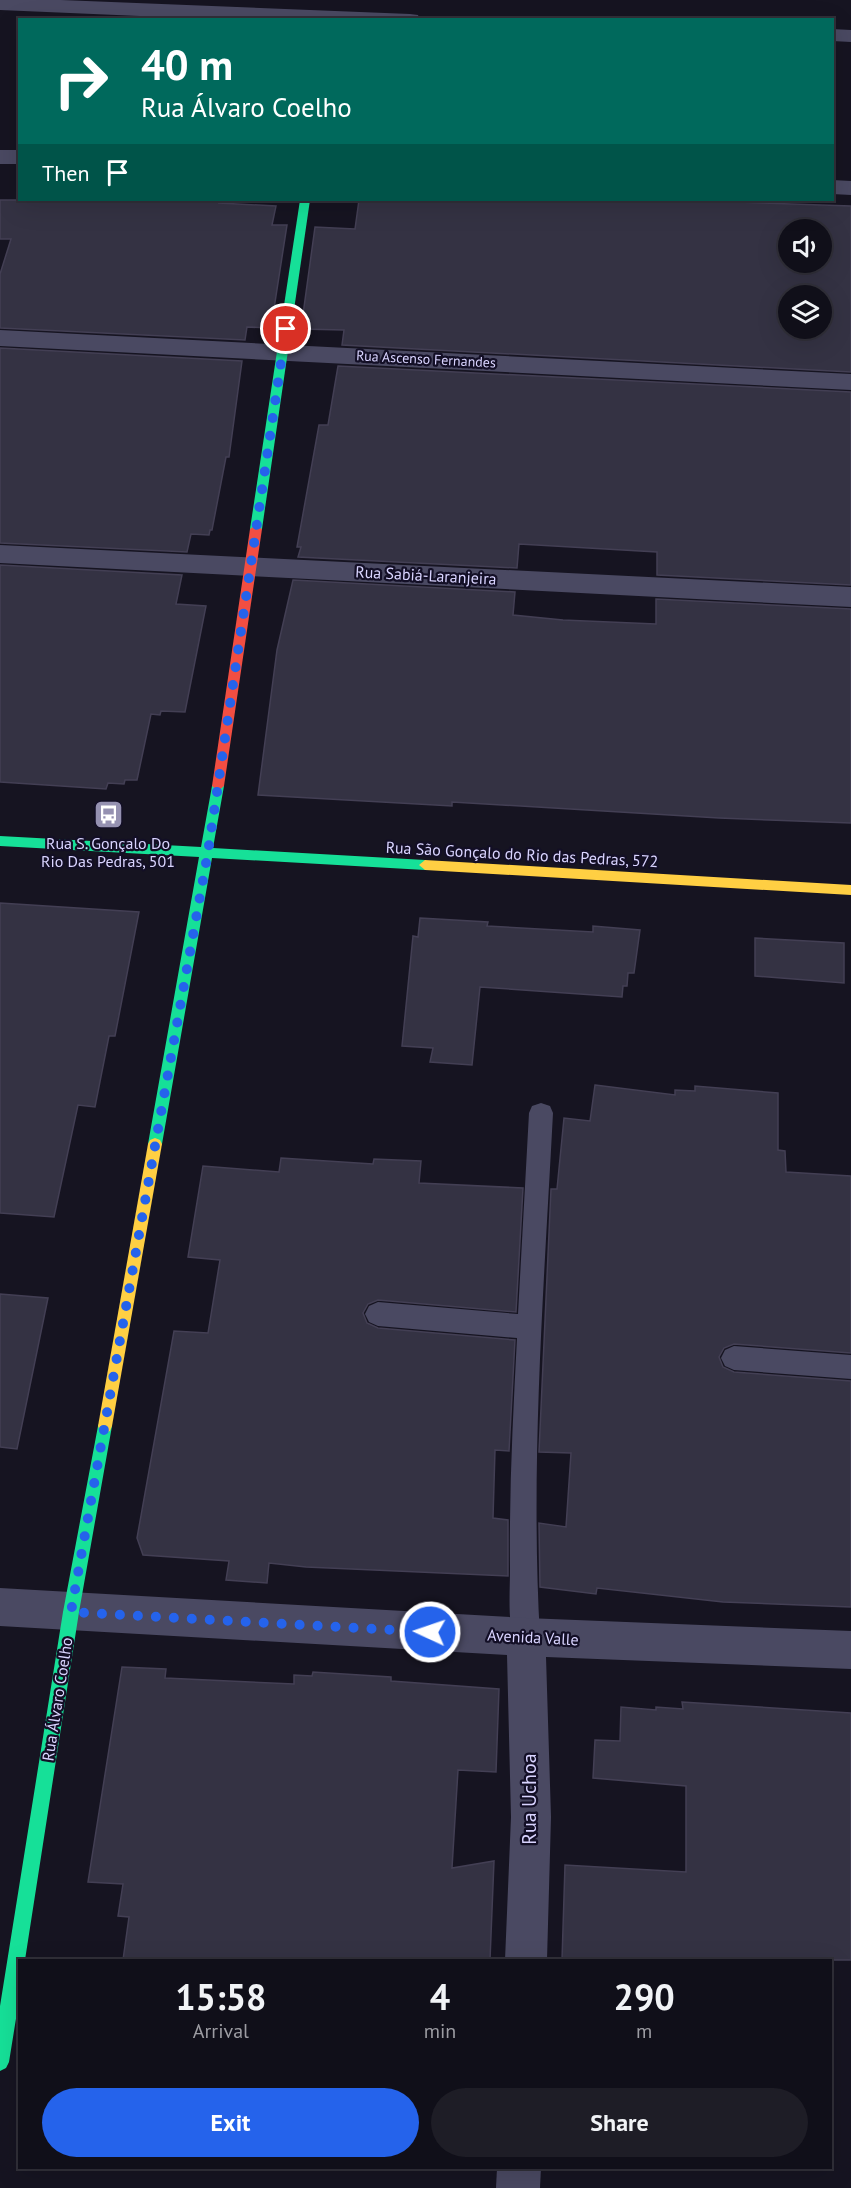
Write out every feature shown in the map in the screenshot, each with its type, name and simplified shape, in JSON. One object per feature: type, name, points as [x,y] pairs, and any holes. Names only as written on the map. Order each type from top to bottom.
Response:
[{"type":"street","points":[[0,4],[342,12],[393,18]]},
{"type":"street","points":[[834,35],[851,36]]},
{"type":"street","points":[[0,157],[18,157]]},
{"type":"street","points":[[834,187],[851,188]]},
{"type":"street","name":"Rua Álvaro Coelho","points":[[0,2062],[71,1612],[208,852],[305,201]]},
{"type":"street","name":"Rua Ascenso Fernandes","points":[[0,338],[851,382]]},
{"type":"street","name":"Rua Sabiá-Laranjeira","points":[[0,554],[851,597]]},
{"type":"street","name":"Rua São Gonçalo do Rio das Pedras, 572","points":[[0,841],[851,890]]},
{"type":"street","name":"Avenida Valle","points":[[0,1607],[526,1637],[851,1650]]},
{"type":"street","name":"Rua Uchoa","points":[[526,1637],[531,1817],[526,1959]]},
{"type":"street","points":[[519,2169],[519,2188]]},
{"type":"lane","points":[[526,1637],[523,1566],[530,1327],[541,1113]]},
{"type":"lane","points":[[378,1314],[530,1327]]},
{"type":"lane","points":[[734,1358],[851,1367]]},
{"type":"building","points":[[0,200],[220,201],[219,203],[276,206],[272,225],[287,225],[271,328],[247,327],[245,340],[0,328],[0,274],[11,239],[0,239]]},
{"type":"building","points":[[359,201],[708,201],[851,206],[851,372],[342,345],[344,330],[301,329],[315,227],[355,229]]},
{"type":"building","points":[[0,348],[242,361],[229,457],[226,457],[212,530],[209,535],[191,534],[187,552],[0,543]]},
{"type":"building","points":[[338,366],[851,392],[851,585],[657,575],[657,552],[519,544],[517,568],[298,557],[301,547],[297,547],[319,425],[328,425]]},
{"type":"building","points":[[0,565],[182,575],[176,604],[206,606],[185,712],[161,711],[160,715],[151,714],[137,780],[125,780],[124,784],[108,783],[106,789],[0,782]]},
{"type":"building","points":[[293,580],[515,592],[513,615],[563,620],[656,624],[656,599],[851,609],[851,823],[719,818],[452,802],[452,806],[258,795],[277,650]]},
{"type":"building","points":[[0,903],[139,912],[115,1036],[109,1036],[95,1107],[78,1105],[54,1217],[0,1213]]},
{"type":"building","points":[[420,918],[488,922],[487,926],[593,932],[593,926],[640,930],[634,973],[628,973],[627,986],[623,986],[622,997],[480,987],[472,1065],[430,1062],[433,1048],[402,1046],[413,936],[418,937]]},
{"type":"building","points":[[755,938],[844,943],[844,983],[755,976]]},
{"type":"building","points":[[595,1085],[675,1095],[675,1090],[695,1091],[695,1086],[778,1093],[778,1150],[785,1151],[786,1172],[851,1176],[851,1353],[734,1344],[724,1348],[719,1357],[723,1367],[734,1372],[851,1381],[851,1607],[723,1602],[597,1588],[596,1594],[540,1587],[539,1523],[566,1527],[571,1453],[539,1452],[551,1189],[557,1189],[564,1118],[590,1121]]},
{"type":"building","points":[[281,1158],[373,1164],[374,1159],[421,1161],[419,1183],[523,1188],[516,1312],[378,1300],[368,1304],[363,1313],[367,1323],[378,1328],[515,1340],[509,1451],[495,1450],[493,1518],[508,1520],[508,1576],[306,1567],[269,1563],[267,1583],[226,1580],[229,1561],[143,1555],[137,1538],[174,1331],[208,1333],[220,1260],[188,1257],[203,1166],[279,1172]]},
{"type":"building","points":[[0,1294],[48,1298],[17,1449],[0,1447]]},
{"type":"building","points":[[122,1667],[166,1669],[165,1678],[294,1684],[294,1675],[312,1676],[313,1672],[391,1677],[391,1681],[499,1689],[496,1772],[458,1770],[452,1868],[494,1861],[490,1959],[123,1959],[129,1917],[118,1916],[123,1884],[88,1882]]},
{"type":"building","points":[[682,1702],[851,1713],[851,1960],[562,1959],[565,1865],[686,1872],[686,1786],[593,1778],[595,1740],[620,1741],[621,1707],[656,1710],[656,1707],[683,1709]]},
{"type":"traffic: fast","points":[[256,529],[305,201]]},
{"type":"traffic: fast","points":[[155,1144],[218,786]]},
{"type":"traffic: fast","points":[[0,841],[425,865]]},
{"type":"traffic: fast","points":[[0,2062],[71,1612],[105,1426]]},
{"type":"traffic: slow","points":[[425,865],[851,890]]},
{"type":"traffic: slow","points":[[105,1426],[155,1144]]},
{"type":"traffic: jam","points":[[218,786],[256,529]]},
{"type":"place","name":"Rua S. Gonçalo Do Rio Das Pedras, 501","points":[[108,815]]},
{"type":"route","points":[[286,329],[208,852],[71,1612],[430,1632]]}]
